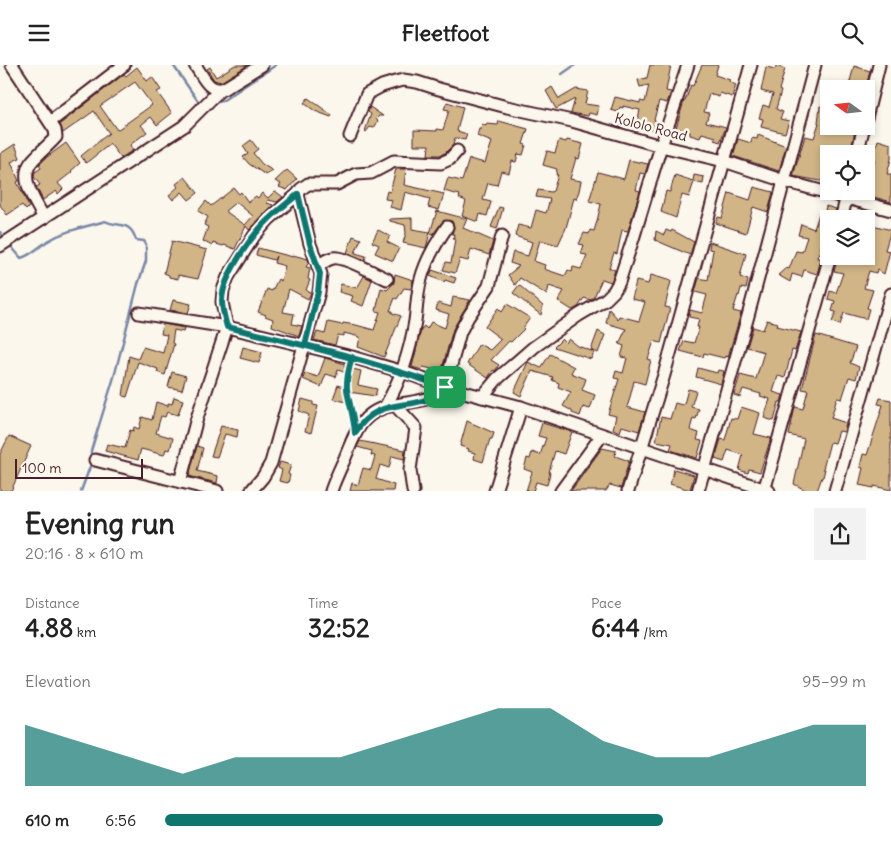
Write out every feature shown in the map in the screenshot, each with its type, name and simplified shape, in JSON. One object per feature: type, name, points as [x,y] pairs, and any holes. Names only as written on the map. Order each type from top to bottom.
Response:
[{"type":"street","points":[[12,65],[55,130],[56,137],[27,168],[26,179],[44,218]]},
{"type":"street","points":[[50,122],[124,65]]},
{"type":"street","points":[[196,65],[210,87],[221,89]]},
{"type":"street","points":[[0,246],[184,126],[221,89],[260,65]]},
{"type":"street","points":[[482,397],[497,379],[534,347],[579,315],[606,299],[614,291],[633,239],[688,65]]},
{"type":"street","points":[[628,491],[664,375],[751,65]]},
{"type":"street","points":[[698,491],[746,325],[815,65]]},
{"type":"street","points":[[875,81],[879,65]]},
{"type":"street","name":"Kololo Road","points":[[350,135],[367,94],[382,86],[402,80],[417,82],[507,107],[572,121],[661,146],[724,161],[784,181],[820,188]]},
{"type":"street","points":[[180,483],[197,418],[227,327],[222,302],[223,291],[228,277],[254,236],[268,219],[308,184],[337,184],[356,175],[371,173],[394,161],[441,163],[450,159],[457,151]]},
{"type":"street","points":[[251,491],[264,477],[271,463],[305,345],[318,292],[320,274],[310,244],[298,194]]},
{"type":"street","name":"Kololo Road","points":[[864,200],[891,210]]},
{"type":"street","points":[[390,406],[403,372],[415,321],[421,279],[427,260],[447,227]]},
{"type":"street","points":[[331,491],[355,433],[365,419],[390,406],[415,403],[432,398],[445,387],[460,331],[489,286],[502,236]]},
{"type":"street","points":[[318,266],[332,258],[336,258],[346,260],[386,279]]},
{"type":"street","points":[[139,313],[227,327],[352,357],[445,387],[521,407],[766,490],[828,265]]},
{"type":"street","points":[[835,491],[891,294]]},
{"type":"street","points":[[390,406],[416,428],[410,469],[413,491]]},
{"type":"street","points":[[495,491],[521,407]]},
{"type":"street","points":[[561,491],[602,435]]},
{"type":"street","points":[[95,460],[217,491]]},
{"type":"path","points":[[352,357],[347,382],[355,433]]},
{"type":"building","points":[[235,65],[248,65],[221,82],[214,80],[207,69],[210,67],[216,77]]},
{"type":"building","points":[[650,65],[671,65],[666,91],[671,92],[667,103],[659,101],[654,120],[656,121],[654,130],[636,127],[640,110],[623,106],[623,108],[620,107],[618,112],[611,110],[615,97],[640,103],[640,101],[645,102],[649,85],[640,87],[638,80],[647,78]]},
{"type":"building","points":[[702,65],[718,65],[715,75],[730,80],[729,82],[736,85],[732,97],[720,93],[719,97],[709,94],[704,112],[709,113],[706,122],[726,127],[720,142],[714,140],[716,137],[702,133],[700,138],[690,135],[690,132],[676,128],[684,101]]},
{"type":"building","points":[[776,66],[785,69],[776,109],[783,112],[780,119],[789,121],[785,133],[761,127],[763,119],[759,118],[763,105],[769,107],[773,94],[761,91],[766,67],[775,69]]},
{"type":"building","points":[[854,66],[870,71],[868,80],[850,80]]},
{"type":"building","points":[[137,67],[147,81],[152,77],[161,90],[157,92],[172,113],[157,125],[151,117],[141,125],[147,132],[130,145],[133,150],[121,158],[110,144],[86,163],[81,156],[109,133],[94,111],[63,133],[60,124],[124,74],[126,76]],"holes":[[[135,82],[152,105],[117,130],[100,106]]]},
{"type":"building","points":[[552,87],[559,99],[576,89],[588,91],[585,104],[599,106],[597,115],[589,113],[588,116],[571,113],[575,99],[556,109],[546,91]]},
{"type":"building","points":[[308,98],[332,115],[331,117],[315,111],[304,103]]},
{"type":"building","points":[[447,102],[463,107],[457,131],[467,134],[465,140],[455,138],[453,145],[445,153],[428,155],[429,145],[414,145],[414,130],[443,130],[449,110],[444,109]]},
{"type":"building","points":[[820,106],[820,135],[854,135],[852,145],[820,145],[820,181],[793,176],[805,136],[814,138]]},
{"type":"building","points":[[370,107],[383,116],[379,116],[376,119],[378,121],[374,128],[370,127],[366,132],[371,114],[368,112]]},
{"type":"building","points":[[499,121],[528,129],[523,144],[526,145],[523,155],[518,154],[516,162],[512,161],[509,173],[501,171],[497,185],[488,183],[483,200],[491,202],[487,216],[480,214],[478,222],[462,216],[466,201],[459,198],[460,195],[444,191],[448,178],[462,181],[469,159],[485,163],[492,142],[477,136],[479,129],[481,129],[482,124],[486,126],[486,124],[498,125]]},
{"type":"building","points":[[758,135],[786,146],[779,171],[733,156],[738,139],[751,143],[752,138],[757,139]]},
{"type":"building","points":[[251,140],[258,149],[253,153],[262,164],[273,171],[266,175],[249,164],[243,157],[248,154],[243,146]]},
{"type":"building","points":[[559,140],[583,144],[579,159],[576,158],[570,179],[581,181],[579,191],[576,199],[574,198],[566,228],[558,245],[540,240],[534,261],[545,265],[544,269],[565,276],[568,270],[572,272],[573,267],[581,269],[587,255],[581,254],[584,245],[579,244],[584,233],[589,234],[590,230],[594,231],[597,221],[601,204],[589,201],[598,172],[624,179],[629,160],[648,164],[645,174],[640,173],[636,190],[640,191],[628,231],[622,230],[617,254],[614,253],[609,268],[615,270],[611,282],[602,279],[594,297],[590,300],[584,298],[578,307],[572,310],[558,301],[564,291],[549,286],[547,295],[520,278],[515,285],[508,275],[519,266],[510,263],[513,252],[528,256],[532,242],[515,236],[518,225],[531,228],[536,210],[546,213],[550,199],[536,197],[538,190],[553,191],[558,175],[556,175],[557,169],[543,165],[547,151],[555,153]]},
{"type":"building","points":[[878,140],[891,144],[891,159],[887,174],[891,174],[891,202],[875,197],[875,150]]},
{"type":"building","points":[[66,143],[80,163],[58,183],[63,189],[58,194],[56,191],[43,200],[36,187],[40,185],[34,177],[35,172],[41,168],[39,165],[47,157]]},
{"type":"building","points":[[15,144],[20,158],[11,162],[19,181],[17,182],[29,207],[26,210],[22,205],[7,215],[0,205],[0,154]]},
{"type":"building","points":[[396,169],[406,169],[404,185],[444,194],[439,210],[428,207],[430,199],[405,192],[401,210],[390,207],[392,200],[385,199],[387,191],[390,192]]},
{"type":"building","points":[[287,170],[297,179],[287,190],[279,187],[281,184],[275,181]]},
{"type":"building","points":[[675,175],[693,181],[694,175],[704,177],[703,184],[694,182],[689,197],[682,195],[676,218],[661,212],[666,191],[670,192]]},
{"type":"building","points":[[185,177],[198,193],[189,200],[182,192],[173,200],[169,195],[178,187],[176,184]]},
{"type":"building","points":[[754,187],[773,192],[768,212],[753,207],[746,233],[716,223],[718,217],[722,218],[729,193],[750,200]]},
{"type":"building","points":[[234,188],[239,194],[241,192],[248,202],[256,196],[258,198],[262,193],[268,198],[275,191],[283,197],[277,202],[268,200],[267,203],[273,205],[249,230],[246,226],[235,249],[213,243],[212,246],[203,241],[208,227],[204,225],[208,217],[198,211],[206,201],[211,206]],"holes":[[[236,202],[253,216],[245,225],[225,211]]]},
{"type":"building","points":[[826,206],[836,209],[836,210],[825,210]]},
{"type":"building","points":[[499,207],[503,208],[497,229],[491,227]]},
{"type":"building","points":[[437,211],[467,219],[463,228],[493,241],[489,255],[471,249],[468,261],[460,259],[455,273],[443,270],[446,262],[451,263],[455,239],[453,239],[454,234],[452,234],[454,227],[452,221],[444,220],[433,234],[430,233]]},
{"type":"building","points":[[819,214],[820,249],[817,258],[820,259],[820,263],[817,274],[804,270],[802,277],[792,274],[790,282],[778,275],[786,268],[789,269],[796,251],[802,252],[807,237],[798,235],[801,224],[814,229]]},
{"type":"building","points":[[412,218],[412,229],[430,232],[426,248],[403,243],[406,233],[405,225],[390,221],[390,219]]},
{"type":"building","points":[[875,226],[891,230],[885,250],[890,251],[884,274],[877,269],[876,273],[869,271],[864,288],[873,290],[867,308],[869,309],[866,319],[844,313],[840,325],[832,322],[836,312],[832,311],[835,301],[828,299],[830,291],[836,293],[843,273],[834,271],[836,265],[875,265]]},
{"type":"building","points":[[378,230],[390,236],[387,242],[399,248],[393,261],[375,253],[379,245],[372,242]]},
{"type":"building","points":[[666,230],[671,232],[672,230],[694,242],[690,255],[655,240],[656,231],[664,235]]},
{"type":"building","points":[[353,236],[361,239],[355,253],[366,256],[365,260],[347,253]]},
{"type":"building","points":[[172,241],[207,250],[198,279],[178,275],[178,279],[169,277],[169,275],[164,273]]},
{"type":"building","points":[[710,242],[746,254],[740,277],[748,280],[746,289],[741,288],[733,311],[741,313],[728,357],[725,356],[724,358],[704,353],[703,357],[680,351],[684,341],[694,343],[699,327],[697,327],[699,319],[689,317],[690,310],[702,313],[707,295],[695,292],[699,278],[708,280],[713,250],[709,249]]},
{"type":"building","points":[[258,248],[308,259],[309,262],[306,267],[310,268],[308,279],[310,280],[306,290],[311,293],[308,299],[289,289],[283,312],[294,314],[292,324],[302,326],[299,336],[272,326],[273,319],[258,312],[267,289],[272,291],[278,279],[281,281],[285,266],[274,263],[276,256],[274,260],[256,255]]},
{"type":"building","points":[[432,270],[456,278],[454,283],[445,280],[444,282],[430,276]]},
{"type":"building","points":[[395,274],[413,280],[411,289],[404,288],[397,299],[395,298],[390,311],[401,316],[384,357],[358,347],[360,337],[344,333],[344,336],[338,335],[335,345],[314,340],[317,332],[325,334],[328,322],[356,325],[374,330],[380,312],[376,311],[381,288],[387,290],[394,283]]},
{"type":"building","points":[[651,275],[671,281],[665,307],[670,308],[661,343],[654,341],[648,359],[651,360],[645,384],[634,381],[627,407],[645,412],[639,431],[622,426],[620,432],[613,429],[616,416],[608,414],[619,379],[614,378],[616,371],[623,373],[627,358],[621,357],[624,346],[619,344],[626,329],[606,323],[609,309],[618,319],[619,316],[639,321],[645,302],[632,299],[636,281],[648,284]]},
{"type":"building","points":[[364,276],[372,280],[363,306],[351,301],[353,296],[339,292],[341,284],[357,288]]},
{"type":"building","points":[[519,285],[543,306],[541,315],[513,293]]},
{"type":"building","points":[[453,297],[470,300],[453,329],[442,369],[436,368],[436,370],[423,367],[422,370],[412,367],[421,330],[424,326],[427,329],[431,322],[445,328],[449,314],[436,310],[438,303],[451,307]]},
{"type":"building","points":[[173,300],[191,304],[188,313],[170,310]]},
{"type":"building","points":[[507,304],[530,318],[524,329],[511,342],[509,341],[491,360],[499,365],[488,378],[467,364],[479,344],[490,350],[501,339],[485,327],[498,308],[502,312]]},
{"type":"building","points":[[767,320],[778,323],[777,326],[801,332],[795,351],[792,350],[785,378],[778,376],[773,392],[783,395],[774,421],[764,418],[770,399],[760,396],[761,394],[743,389],[740,397],[734,395],[740,375],[756,379],[764,352],[747,347],[753,327],[763,330]]},
{"type":"building","points":[[163,324],[184,328],[183,332],[174,330],[172,343],[174,344],[165,375],[157,372],[158,369],[138,362],[127,397],[123,396],[129,356],[138,359],[143,347],[163,353],[167,335],[161,334]]},
{"type":"building","points":[[598,331],[605,335],[598,353],[591,350]]},
{"type":"building","points":[[816,335],[856,347],[850,363],[859,367],[856,379],[849,377],[842,399],[837,398],[831,418],[846,423],[844,432],[839,431],[835,443],[830,442],[823,469],[825,469],[823,477],[817,491],[807,491],[794,484],[804,439],[789,435],[795,407],[803,409],[808,390],[802,389]]},
{"type":"building","points":[[562,339],[566,343],[569,339],[578,346],[594,352],[591,359],[554,347]]},
{"type":"building","points":[[243,347],[262,352],[259,363],[240,358]]},
{"type":"building","points":[[550,354],[574,367],[571,373],[586,379],[582,390],[595,395],[590,409],[583,407],[580,416],[563,406],[571,392],[558,387],[559,383],[552,380],[553,377],[532,371],[521,396],[514,392],[528,362],[541,368]]},
{"type":"building","points":[[325,358],[345,364],[344,367],[361,371],[358,385],[377,389],[375,396],[349,392],[347,402],[333,399],[338,385],[349,389],[352,375],[338,370],[336,377],[326,374],[321,387],[303,379],[305,373],[318,377]]},
{"type":"building","points":[[698,368],[717,373],[718,370],[724,371],[721,384],[696,377]]},
{"type":"building","points":[[172,372],[186,376],[182,390],[168,387]]},
{"type":"building","points":[[688,389],[696,391],[691,407],[699,409],[696,419],[693,418],[690,430],[699,433],[697,440],[702,441],[697,458],[670,450],[672,444],[656,441],[661,417],[670,419],[675,403],[684,404]]},
{"type":"building","points":[[174,397],[183,400],[178,415],[167,412],[165,417],[161,416],[156,433],[173,438],[170,450],[166,449],[164,455],[141,449],[138,460],[105,451],[107,444],[125,448],[130,430],[133,431],[134,427],[139,429],[142,417],[152,420],[156,402],[168,406],[168,403],[172,404]]},
{"type":"building","points":[[880,398],[891,400],[891,490],[859,485],[863,468],[860,467],[863,454],[867,455],[883,405],[878,404]]},
{"type":"building","points":[[302,399],[313,402],[313,405],[318,406],[311,433],[305,431],[309,415],[299,411]]},
{"type":"building","points":[[741,407],[760,413],[754,434],[771,438],[760,472],[749,469],[748,473],[739,470],[743,455],[728,450],[724,462],[715,459],[721,439],[725,440],[731,418],[737,419]]},
{"type":"building","points":[[467,421],[494,433],[492,439],[490,439],[483,462],[474,459],[475,453],[460,446]]},
{"type":"building","points":[[542,423],[572,432],[564,454],[555,451],[547,485],[536,482],[533,491],[526,491],[532,472],[524,469],[527,458],[530,459],[532,452],[540,455],[546,438],[538,436]]},
{"type":"building","points":[[221,426],[238,430],[237,437],[225,434],[217,457],[211,456]]},
{"type":"building","points":[[9,436],[31,446],[11,491],[0,491],[0,454]]},
{"type":"building","points":[[360,441],[405,450],[404,459],[392,456],[389,468],[380,465],[376,479],[394,485],[393,491],[350,491],[352,483],[358,485],[363,468],[371,470],[375,456],[371,455],[372,451],[357,447]]},
{"type":"building","points":[[197,446],[203,448],[197,471],[218,476],[217,483],[189,476]]},
{"type":"building","points":[[602,448],[616,451],[615,456],[629,461],[621,488],[610,485],[606,491],[571,491]]},
{"type":"building","points":[[280,462],[291,465],[288,483],[279,481],[282,470],[278,468]]},
{"type":"building","points":[[674,469],[694,475],[690,490],[670,484]]},
{"type":"waterway","points":[[173,65],[200,104]]},
{"type":"waterway","points":[[214,103],[222,101],[276,65]]},
{"type":"waterway","points":[[562,74],[575,65]]},
{"type":"waterway","points":[[10,245],[21,258],[62,234],[105,221],[127,227],[134,234],[136,240],[144,241],[146,244],[146,261],[138,284],[114,377],[91,451],[91,464],[81,491]]},
{"type":"waterway","points":[[0,232],[5,239]]},
{"type":"route","points":[[445,387],[352,357],[227,327],[222,302],[223,291],[228,277],[235,263],[268,219],[298,194],[310,244],[320,274],[318,292],[305,345],[352,357],[347,382],[355,433],[369,415],[385,407],[415,403],[432,398],[445,387]]}]
